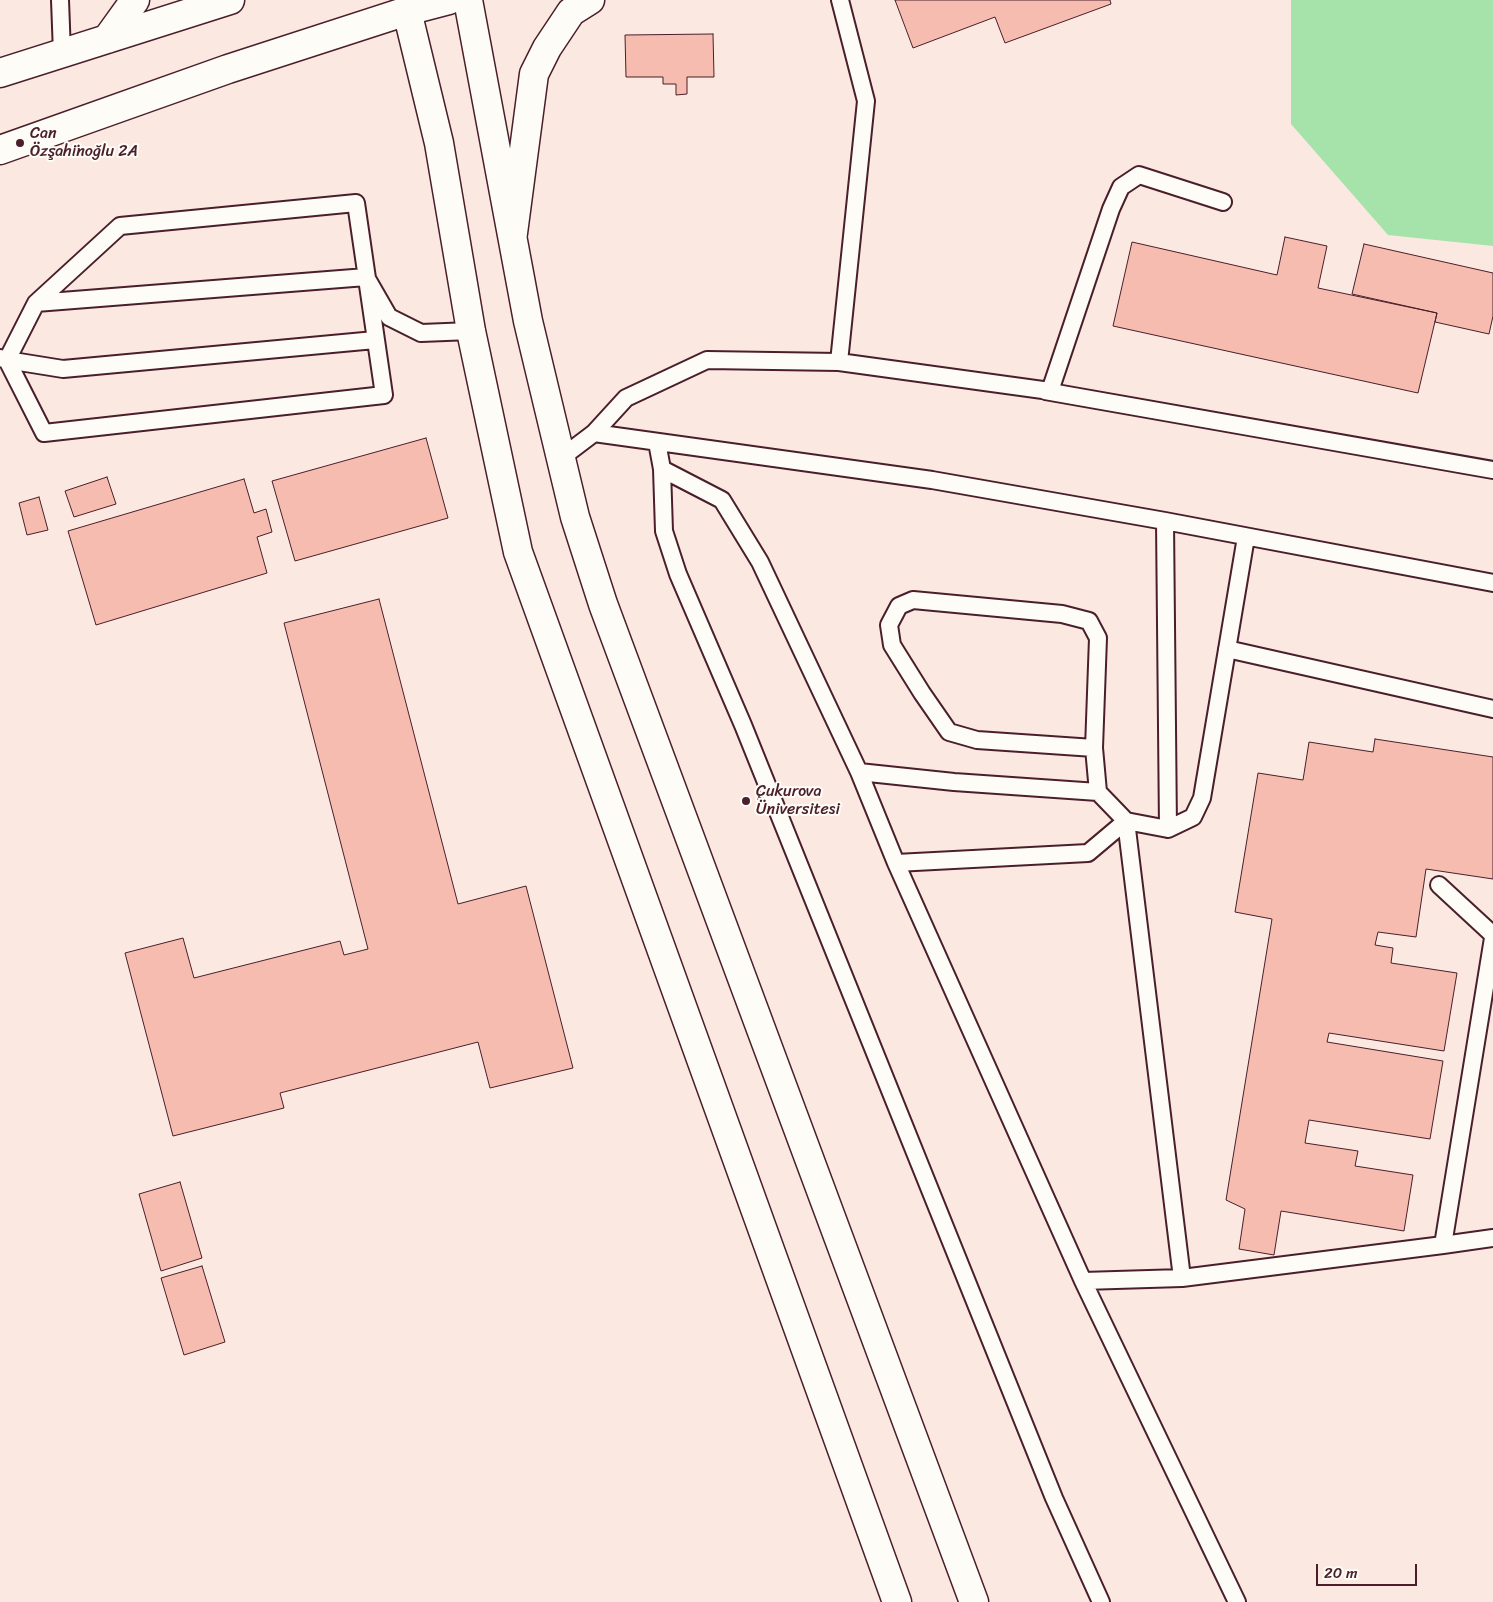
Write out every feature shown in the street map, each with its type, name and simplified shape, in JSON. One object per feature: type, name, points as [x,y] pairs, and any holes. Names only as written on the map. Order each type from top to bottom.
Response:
[{"type":"street","points":[[107,39],[135,0]]},
{"type":"street","points":[[0,71],[230,0]]},
{"type":"street","points":[[0,150],[406,5],[449,0]]},
{"type":"street","points":[[468,0],[528,321],[575,517],[603,604],[974,1602]]},
{"type":"street","points":[[513,233],[534,74],[548,48],[572,12],[590,0]]},
{"type":"street","points":[[406,5],[439,143],[471,330],[518,552],[897,1602]]},
{"type":"lane","points":[[60,0],[62,53]]},
{"type":"lane","points":[[839,362],[866,101],[840,0]]},
{"type":"lane","points":[[1045,391],[1050,392],[1111,209],[1121,187],[1139,175],[1223,202]]},
{"type":"lane","points":[[356,203],[384,395],[44,433],[4,359],[36,304],[120,226],[356,203]]},
{"type":"lane","points":[[366,277],[389,317],[421,333],[471,330]]},
{"type":"lane","points":[[36,304],[366,277]]},
{"type":"lane","points":[[4,359],[64,369],[375,340]]},
{"type":"lane","points":[[561,458],[594,433],[626,398],[707,360],[839,362],[1045,391],[1493,470]]},
{"type":"lane","points":[[594,433],[932,480],[1165,521],[1493,583]]},
{"type":"lane","points":[[657,442],[662,469],[664,532],[678,574],[743,725],[1054,1498],[1101,1602]]},
{"type":"lane","points":[[662,469],[722,500],[760,562],[859,772],[896,863],[1083,1281],[1238,1602]]},
{"type":"lane","points":[[1165,521],[1168,829]]},
{"type":"lane","points":[[1094,748],[977,740],[949,732],[892,645],[888,625],[899,606],[913,600],[1062,614],[1089,621],[1098,638],[1094,748],[1098,792],[1126,821],[1168,829],[1193,817],[1202,798],[1246,536]]},
{"type":"lane","points":[[1227,649],[1493,709]]},
{"type":"lane","points":[[859,772],[954,782],[1098,792]]},
{"type":"lane","points":[[896,863],[1088,853],[1126,821]]},
{"type":"lane","points":[[1126,821],[1182,1278]]},
{"type":"lane","points":[[1440,885],[1493,936],[1443,1245]]},
{"type":"lane","points":[[1083,1281],[1182,1278],[1493,1238]]},
{"type":"shaded area","name":"Çukurova Üniversitesi","points":[[0,0],[1493,0],[1493,1602],[0,1602]]},
{"type":"green space","points":[[1291,0],[1493,0],[1493,246],[1388,235],[1291,124]]},
{"type":"building","points":[[895,0],[1110,0],[1111,4],[1005,43],[995,17],[913,48]]},
{"type":"building","points":[[713,34],[714,77],[687,77],[687,94],[676,95],[676,84],[663,84],[663,77],[626,77],[625,35]]},
{"type":"building","points":[[1285,237],[1327,246],[1318,288],[1437,313],[1418,393],[1113,326],[1132,242],[1277,275]]},
{"type":"building","points":[[1364,244],[1493,273],[1493,316],[1489,334],[1435,322],[1437,313],[1352,294]]},
{"type":"building","points":[[426,438],[448,518],[295,561],[272,481]]},
{"type":"building","points":[[107,477],[116,504],[74,517],[65,491]]},
{"type":"building","points":[[244,479],[254,513],[266,509],[272,532],[257,537],[267,573],[96,625],[68,531]]},
{"type":"building","points":[[39,497],[48,530],[27,535],[19,503]]},
{"type":"building","points":[[379,599],[458,904],[526,886],[573,1068],[490,1088],[478,1042],[280,1093],[284,1108],[173,1136],[125,953],[183,938],[194,978],[340,941],[344,955],[368,949],[284,623]]},
{"type":"building","points":[[1375,739],[1493,757],[1493,879],[1426,869],[1416,937],[1378,932],[1375,945],[1393,948],[1391,963],[1457,973],[1444,1051],[1329,1033],[1327,1042],[1443,1061],[1430,1139],[1309,1120],[1305,1143],[1358,1151],[1355,1166],[1413,1175],[1404,1231],[1281,1211],[1274,1255],[1239,1249],[1245,1209],[1226,1200],[1272,919],[1235,912],[1258,773],[1303,780],[1309,742],[1373,752]]},
{"type":"building","points":[[180,1182],[202,1258],[161,1271],[139,1194]]},
{"type":"building","points":[[202,1266],[225,1342],[184,1355],[161,1278]]},
{"type":"place","name":"Can Özşahi̇noğlu 2A","points":[[20,143]]},
{"type":"place","name":"Çukurova Üniversitesi","points":[[746,801]]}]
